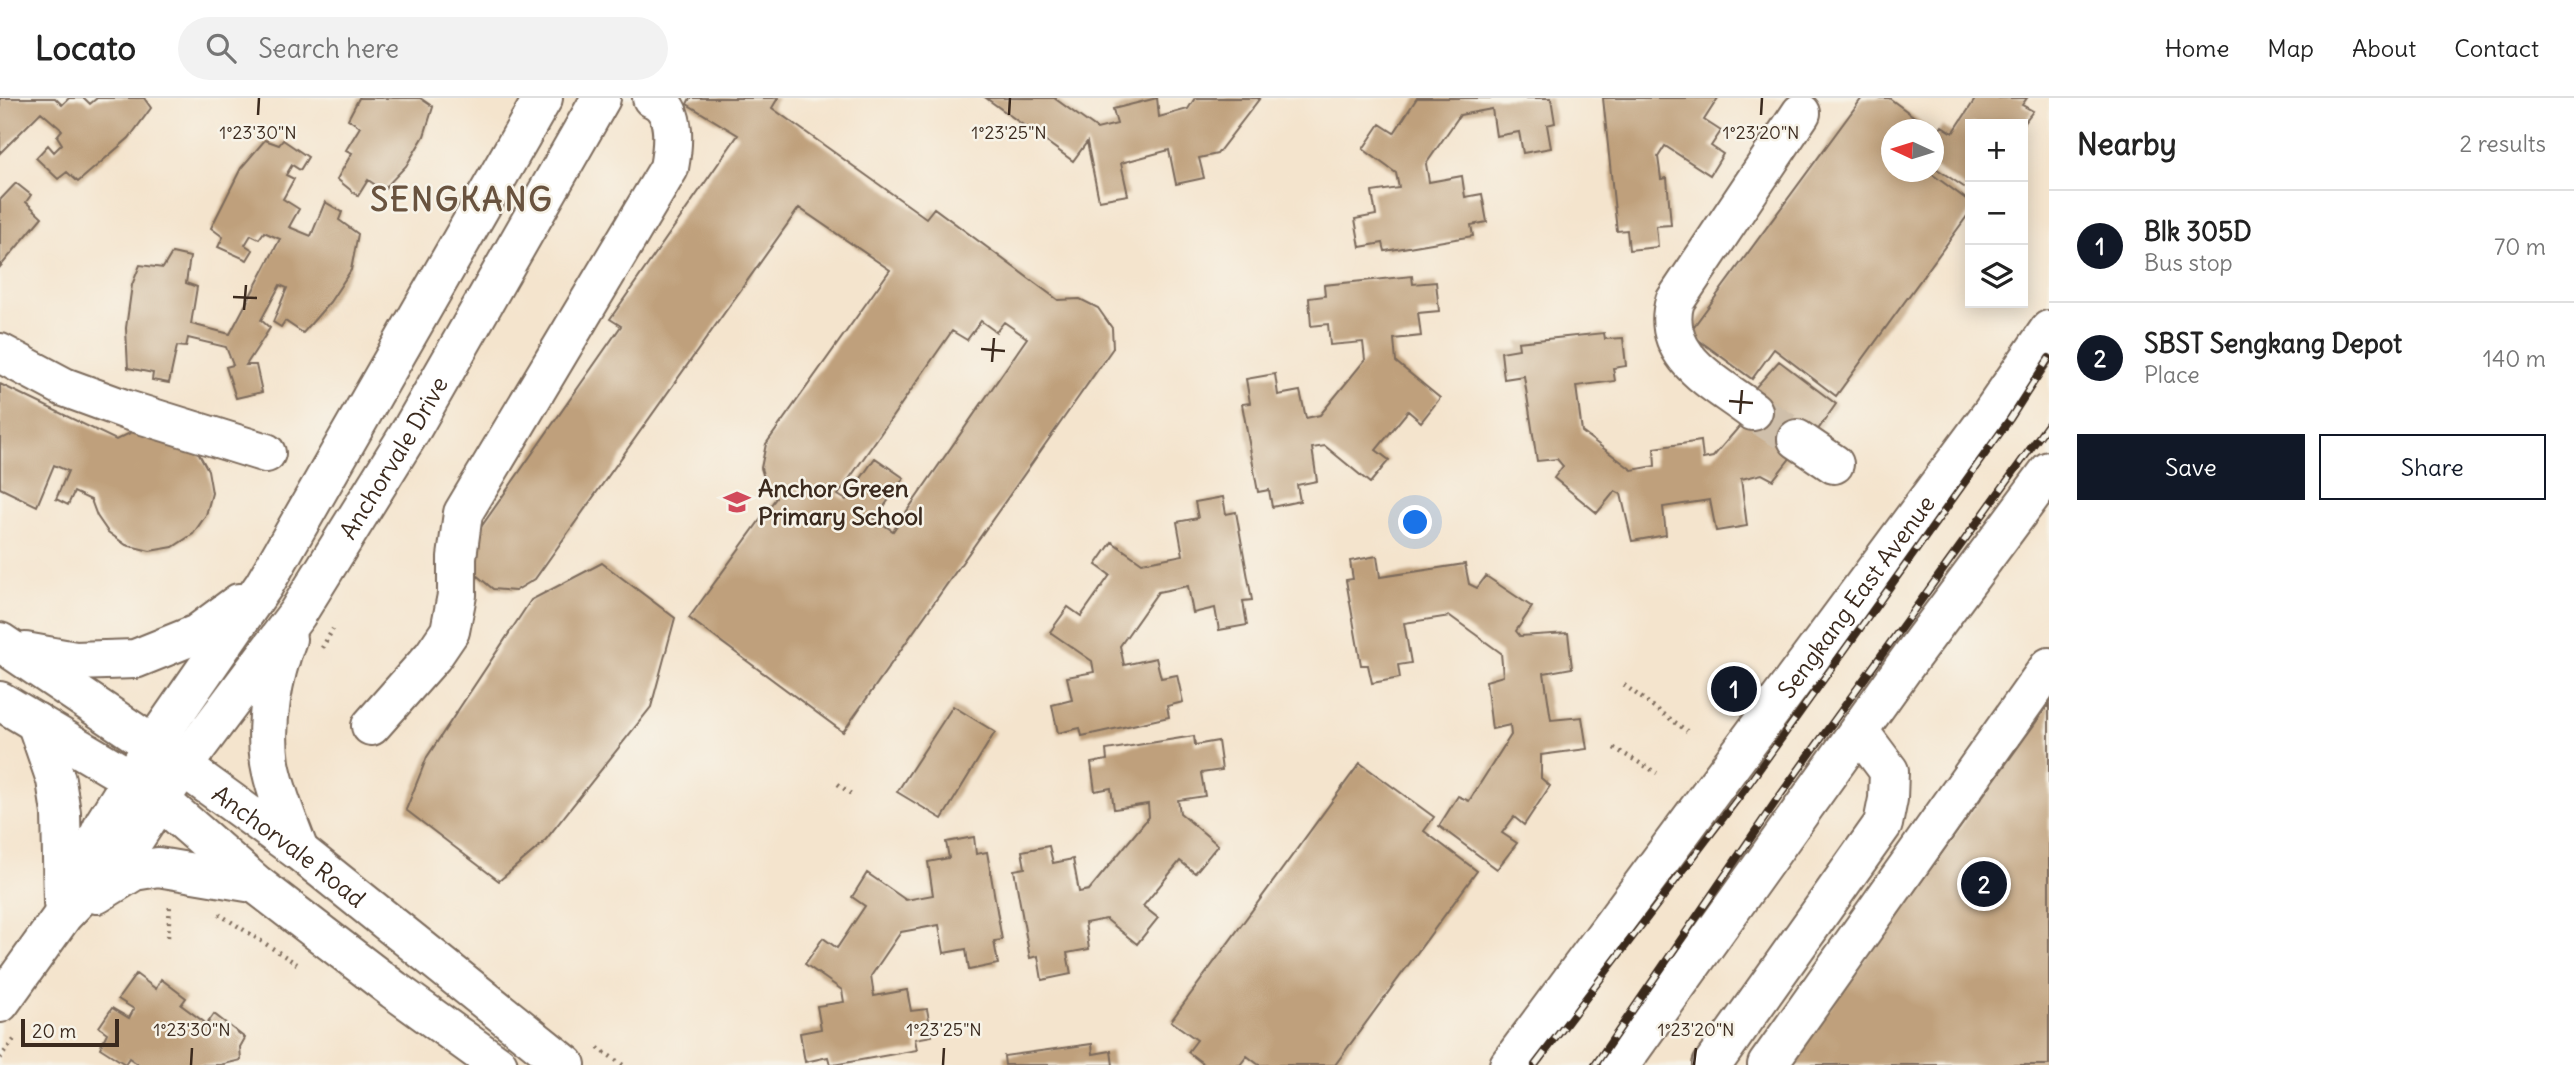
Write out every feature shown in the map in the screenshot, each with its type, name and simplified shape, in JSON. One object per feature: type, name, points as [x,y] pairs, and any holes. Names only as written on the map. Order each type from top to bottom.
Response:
[{"type":"street","name":"Anchorvale Drive","points":[[63,915],[134,840],[146,790],[168,756],[543,98]]},
{"type":"street","name":"Anchorvale Drive","points":[[168,756],[297,614],[413,427],[601,98]]},
{"type":"street","points":[[371,726],[433,656],[450,631],[457,596],[457,557],[463,513],[669,168],[674,142],[670,119],[658,100],[652,98]]},
{"type":"street","points":[[1752,411],[1691,365],[1682,354],[1672,328],[1672,311],[1675,301],[1801,113]]},
{"type":"street","name":"Sengkang East Avenue","points":[[1510,1065],[1991,414],[2049,330]]},
{"type":"street","points":[[0,353],[64,387],[127,410],[266,453]]},
{"type":"street","points":[[1797,439],[1834,464]]},
{"type":"street","points":[[1620,1065],[2049,471]]},
{"type":"street","points":[[8,646],[75,661],[135,659],[197,634],[264,585]]},
{"type":"street","points":[[297,614],[278,662],[268,741],[270,765],[299,851]]},
{"type":"street","name":"Anchorvale Road","points":[[8,646],[168,756],[299,851],[566,1065]]},
{"type":"street","points":[[1767,1065],[2049,667]]},
{"type":"street","name":"Anchorvale Road","points":[[0,701],[146,790],[256,884],[394,990],[498,1065]]},
{"type":"street","points":[[12,1015],[63,915],[61,813],[56,780],[36,722]]},
{"type":"street","points":[[1712,1065],[1883,824],[1887,812],[1889,771],[1860,731]]},
{"type":"street","points":[[63,915],[134,871],[158,867],[256,884]]},
{"type":"path","points":[[1624,685],[1687,731]]},
{"type":"path","points":[[1614,748],[1657,773]]},
{"type":"path","points":[[838,785],[851,793]]},
{"type":"path","points":[[160,904],[182,904]]},
{"type":"path","points":[[168,937],[170,909]]},
{"type":"path","points":[[213,911],[307,970]]},
{"type":"path","points":[[0,1058],[12,1015]]},
{"type":"building","points":[[0,98],[55,98],[62,105],[69,98],[84,98],[90,104],[97,98],[144,98],[151,108],[129,138],[78,182],[67,172],[58,179],[36,158],[48,145],[54,152],[62,144],[57,136],[62,130],[41,112],[0,153]]},
{"type":"building","points":[[359,98],[420,98],[433,107],[424,136],[406,166],[383,190],[368,180],[358,196],[337,179],[352,153],[346,150],[360,127],[348,119]]},
{"type":"building","points":[[690,98],[778,98],[772,108],[926,218],[934,208],[1058,300],[1080,299],[1098,308],[1112,328],[1113,348],[843,732],[689,618],[776,498],[767,488],[761,468],[766,444],[890,270],[799,208],[535,579],[515,591],[493,589],[475,574],[470,553],[479,530],[621,326],[610,319],[738,135],[687,104]],"holes":[[[981,321],[996,332],[1004,322],[1027,338],[893,531],[875,519],[904,478],[875,458],[846,500],[838,495],[952,331],[967,340]]]},
{"type":"building","points":[[986,98],[1054,98],[1097,129],[1117,124],[1113,109],[1157,98],[1159,117],[1188,109],[1195,98],[1260,98],[1217,154],[1199,158],[1204,178],[1176,184],[1169,150],[1121,163],[1128,195],[1099,200],[1087,142],[1073,161]]},
{"type":"building","points":[[1417,98],[1551,98],[1555,123],[1547,125],[1551,148],[1523,153],[1519,132],[1496,136],[1492,109],[1460,115],[1426,164],[1429,182],[1462,176],[1465,197],[1482,194],[1487,222],[1471,225],[1473,236],[1385,251],[1383,243],[1360,247],[1355,219],[1376,215],[1372,192],[1399,188],[1396,173],[1363,149],[1380,124],[1394,133]]},
{"type":"building","points":[[1603,98],[1718,98],[1704,120],[1721,131],[1711,146],[1723,154],[1710,175],[1665,146],[1658,157],[1661,179],[1667,178],[1671,225],[1656,226],[1658,247],[1629,250],[1627,230],[1617,231]]},
{"type":"building","points":[[1862,98],[1889,98],[1917,119],[1881,119],[1881,182],[1943,182],[1965,198],[1965,219],[1836,396],[1774,349],[1752,379],[1689,333]]},
{"type":"building","points":[[1976,98],[2027,98],[2022,105],[2033,111],[2027,119],[1965,119],[1965,188],[1944,174],[1944,127],[1953,133]]},
{"type":"building","points":[[265,140],[279,145],[283,140],[308,157],[300,170],[292,165],[286,175],[294,179],[283,199],[299,209],[289,227],[311,236],[325,202],[342,212],[339,220],[358,234],[351,270],[330,302],[303,333],[285,321],[281,327],[273,322],[287,288],[280,285],[261,320],[270,328],[246,365],[256,365],[262,392],[236,398],[226,367],[233,365],[226,347],[188,338],[186,347],[177,346],[169,383],[152,380],[153,373],[128,368],[126,328],[132,285],[140,265],[163,268],[172,253],[190,257],[186,283],[197,287],[191,324],[230,334],[280,239],[264,232],[259,239],[251,235],[245,245],[253,250],[247,260],[218,247],[223,237],[211,228],[241,168]]},
{"type":"building","points":[[16,183],[31,195],[26,202],[42,217],[0,267],[0,200]]},
{"type":"building","points":[[1412,276],[1413,284],[1436,282],[1439,311],[1418,313],[1421,336],[1394,339],[1396,362],[1440,398],[1421,422],[1408,411],[1376,450],[1389,460],[1370,483],[1325,446],[1312,448],[1317,481],[1297,485],[1300,501],[1272,507],[1269,490],[1258,492],[1242,404],[1250,403],[1246,379],[1275,374],[1278,395],[1300,391],[1306,418],[1320,415],[1365,360],[1363,342],[1330,345],[1328,324],[1311,326],[1309,298],[1325,296],[1324,285]]},
{"type":"building","points":[[1604,333],[1605,339],[1623,338],[1626,366],[1613,368],[1615,381],[1576,386],[1582,432],[1632,470],[1655,466],[1654,448],[1701,441],[1703,459],[1713,457],[1764,398],[1755,388],[1779,361],[1836,404],[1817,431],[1803,421],[1792,436],[1802,443],[1773,480],[1762,474],[1741,479],[1747,526],[1716,531],[1710,500],[1663,507],[1666,535],[1632,541],[1621,494],[1615,491],[1597,513],[1554,478],[1563,466],[1557,459],[1537,461],[1524,376],[1504,379],[1501,352],[1519,349],[1518,342]]},
{"type":"building","points":[[0,384],[116,440],[134,431],[197,450],[208,470],[212,493],[206,515],[193,534],[173,547],[150,551],[126,545],[108,532],[97,516],[91,500],[74,492],[68,505],[56,499],[68,471],[54,465],[37,506],[0,488]]},
{"type":"building","points":[[1223,497],[1226,514],[1236,512],[1252,600],[1243,601],[1247,625],[1219,630],[1215,608],[1193,613],[1188,586],[1158,592],[1120,646],[1124,665],[1156,658],[1161,678],[1177,675],[1183,702],[1167,706],[1169,717],[1082,736],[1080,728],[1058,733],[1052,705],[1072,700],[1067,677],[1094,672],[1092,661],[1050,632],[1068,607],[1081,616],[1110,575],[1096,565],[1112,542],[1142,563],[1183,555],[1177,522],[1198,518],[1195,502]]},
{"type":"building","points":[[1377,556],[1380,577],[1465,564],[1469,584],[1477,588],[1486,576],[1532,607],[1516,631],[1520,636],[1568,633],[1572,668],[1544,673],[1551,720],[1582,717],[1587,749],[1541,755],[1541,778],[1550,786],[1524,825],[1514,817],[1502,833],[1517,843],[1497,869],[1439,826],[1458,796],[1469,801],[1511,735],[1510,725],[1492,729],[1486,681],[1503,676],[1501,653],[1450,616],[1404,623],[1411,663],[1398,665],[1400,678],[1372,683],[1368,665],[1361,665],[1346,580],[1353,579],[1350,561]]},
{"type":"building","points":[[602,563],[675,618],[651,707],[543,843],[499,881],[406,810],[427,757],[531,600]]},
{"type":"building","points":[[2049,704],[2049,1065],[1789,1065]]},
{"type":"building","points":[[953,706],[995,732],[942,819],[897,792]]},
{"type":"building","points":[[1194,736],[1195,745],[1218,741],[1222,770],[1201,773],[1205,796],[1178,800],[1180,813],[1218,845],[1195,873],[1180,861],[1143,906],[1158,918],[1137,944],[1106,919],[1085,923],[1089,949],[1067,953],[1071,974],[1042,980],[1038,956],[1030,958],[1014,870],[1025,868],[1022,851],[1049,846],[1053,863],[1073,859],[1079,892],[1089,890],[1149,817],[1148,804],[1114,809],[1111,788],[1095,791],[1091,763],[1107,760],[1106,750]]},
{"type":"building","points":[[1360,763],[1434,817],[1424,831],[1477,871],[1335,1065],[1259,1065],[1247,1056],[1240,1065],[1205,1065],[1188,1052],[1197,1040],[1171,1021]]},
{"type":"building","points":[[974,837],[976,854],[987,852],[1002,940],[994,941],[998,964],[969,970],[966,949],[944,953],[939,925],[901,932],[871,976],[874,996],[907,990],[911,1011],[927,1009],[932,1036],[915,1039],[917,1050],[833,1065],[830,1065],[828,1057],[805,1062],[800,1033],[821,1029],[817,1006],[844,1002],[842,990],[805,964],[823,938],[837,948],[865,906],[852,897],[867,873],[906,900],[933,895],[928,862],[949,858],[946,842]]},
{"type":"building","points":[[136,974],[156,989],[161,979],[186,998],[181,1005],[207,1024],[214,1014],[245,1038],[240,1047],[241,1060],[220,1065],[139,1065],[129,1058],[125,1064],[100,1048],[107,1033],[99,1027],[112,1008],[129,1018],[134,1009],[118,999]]},
{"type":"building","points":[[1092,1044],[1093,1054],[1111,1051],[1113,1065],[1005,1065],[1004,1056]]},
{"type":"tunnel","points":[[1753,411],[1797,439]]},
{"type":"railway","points":[[1535,1065],[1745,789],[2010,419],[2049,358]]},
{"type":"railway","points":[[1595,1065],[1776,801],[2049,423]]},
{"type":"place","name":"Anchor Green Primary School","points":[[737,502]]},
{"type":"place","name":"Blk 305D","points":[[1734,689]]},
{"type":"place","name":"SBST Sengkang Depot","points":[[1984,884]]},
{"type":"district","name":"SENGKANG","points":[[462,199]]}]
